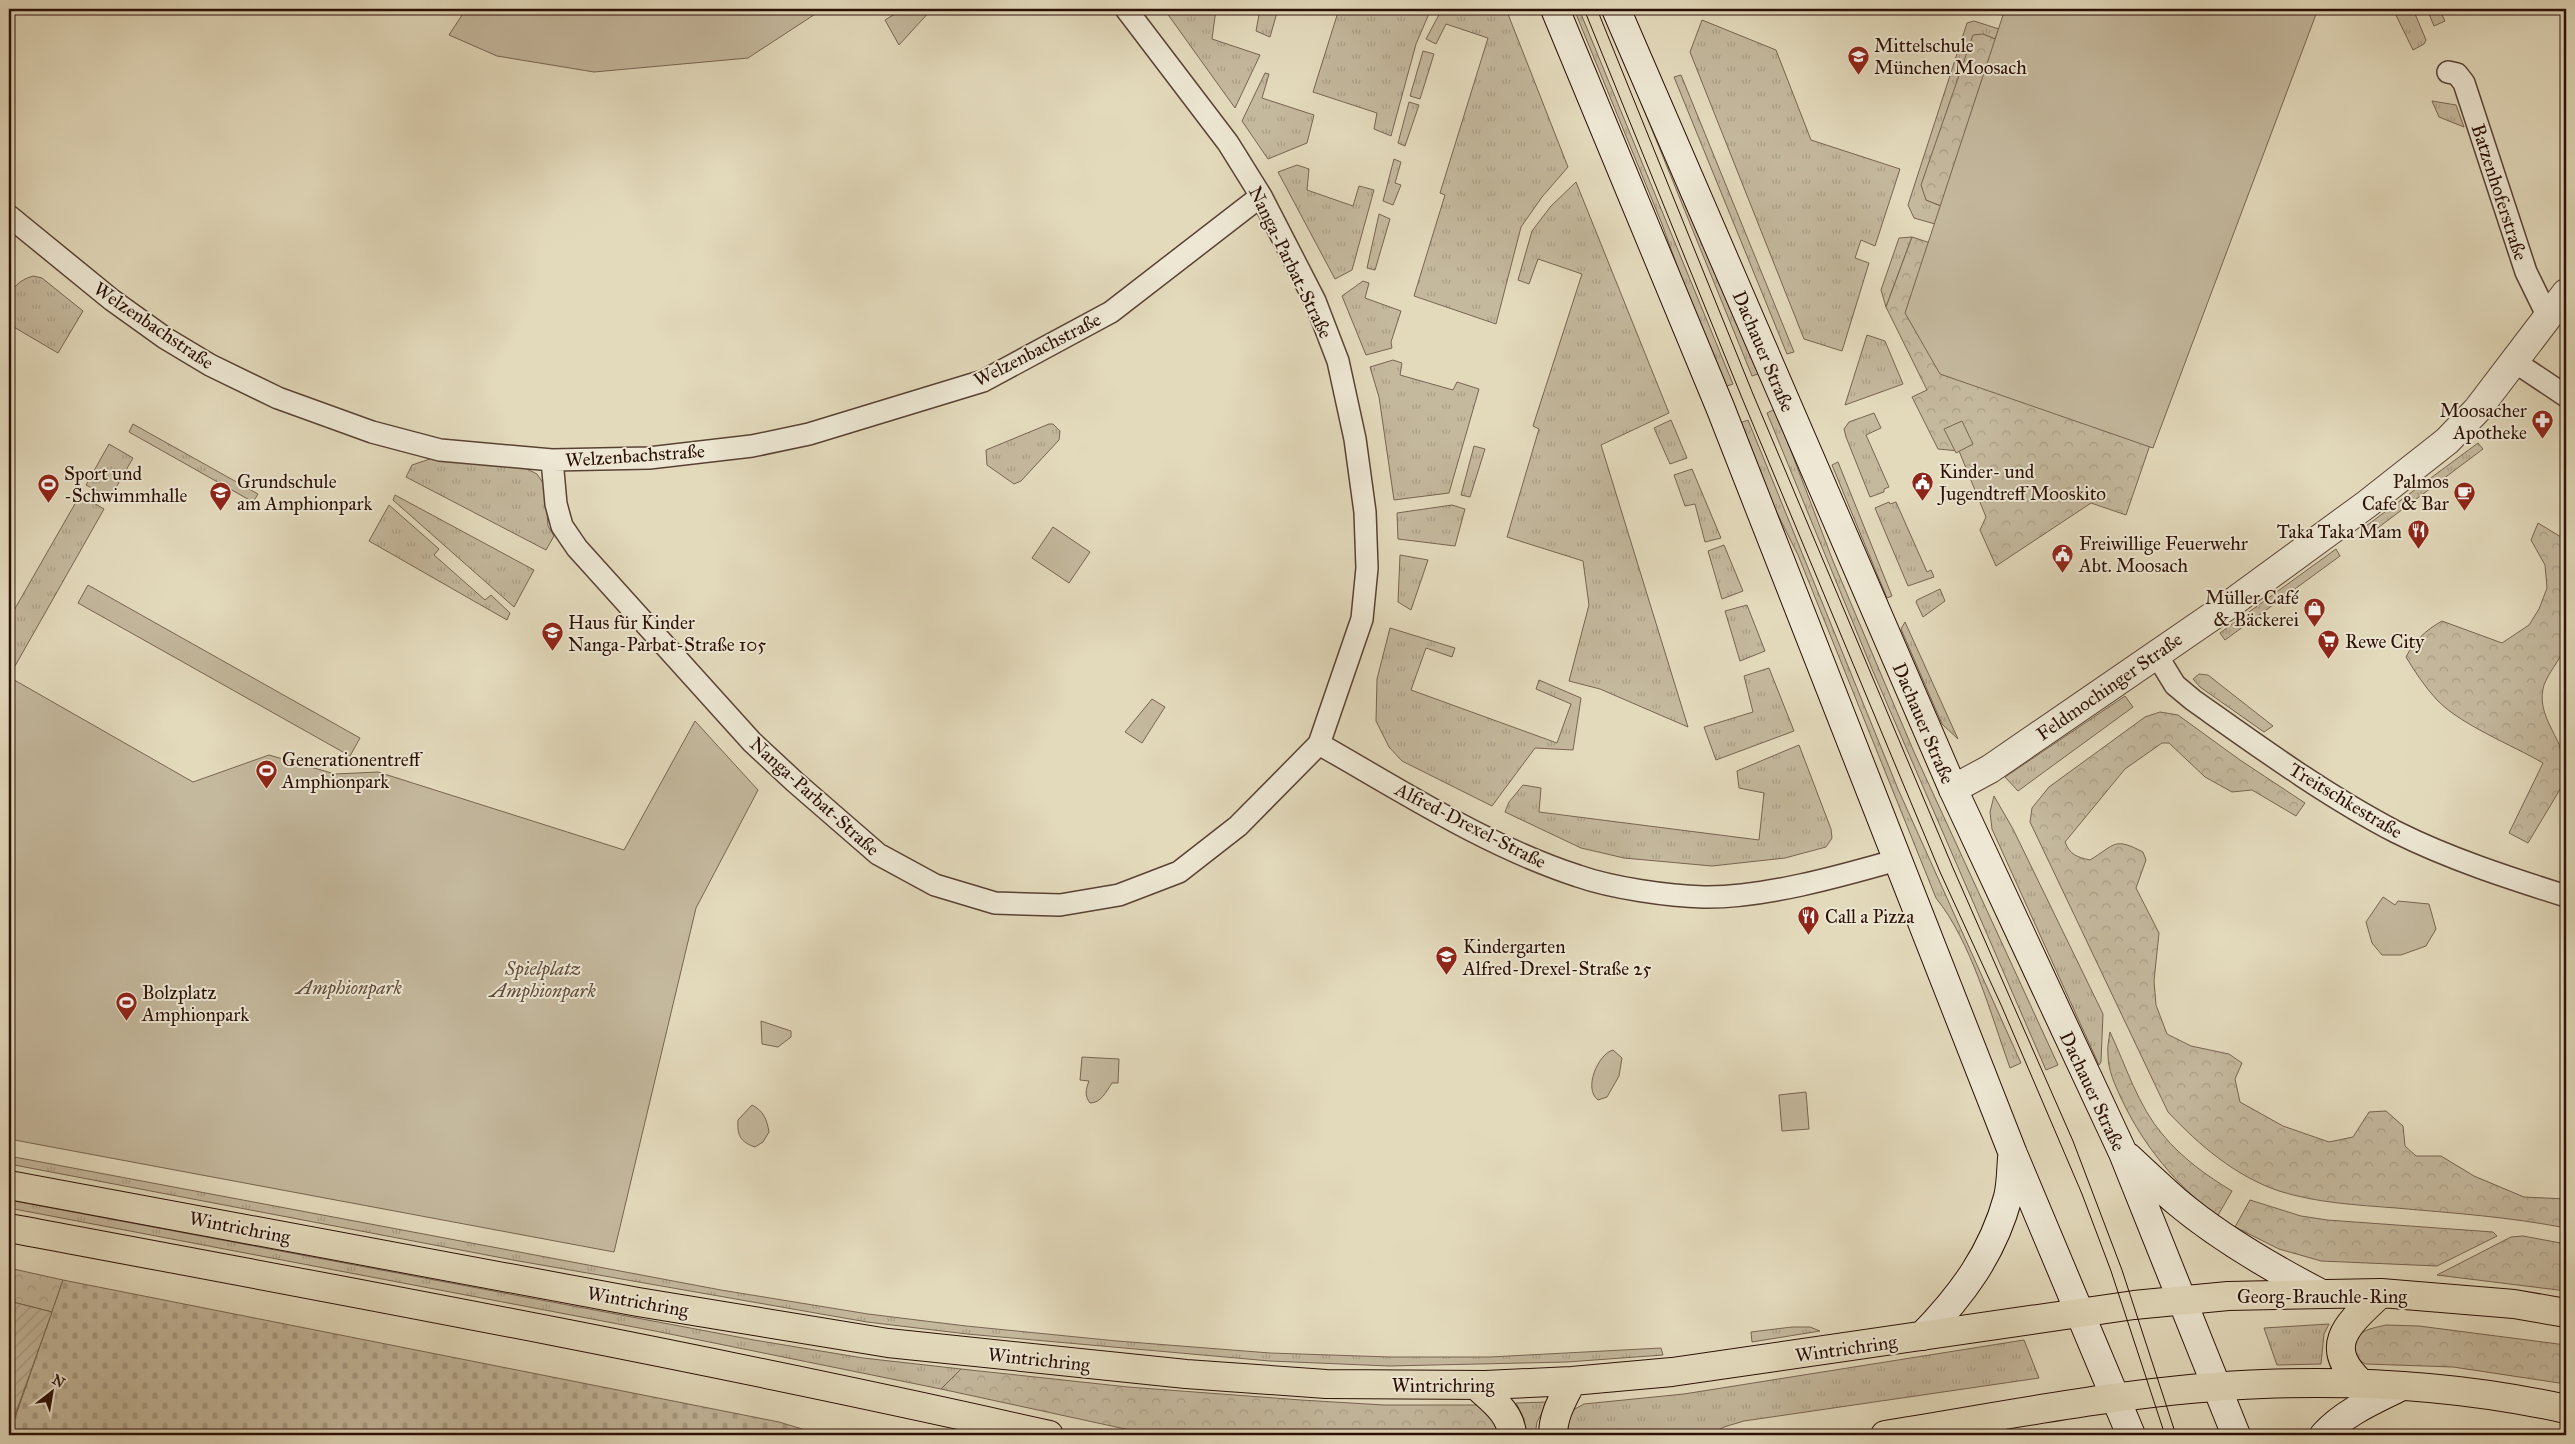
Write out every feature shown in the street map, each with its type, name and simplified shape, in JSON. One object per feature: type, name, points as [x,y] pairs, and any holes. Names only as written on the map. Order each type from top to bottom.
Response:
[{"type":"main road","points":[[1555,9],[1724,416],[2013,1154],[2078,1314],[2131,1435]]},
{"type":"main road","name":"Dachauer Straße","points":[[1616,9],[1953,789],[2123,1154],[2236,1435]]},
{"type":"main road","name":"Feldmochinger Straße","points":[[1953,789],[1990,769],[2241,596],[2367,504],[2447,442],[2478,410],[2566,293]]},
{"type":"main road","points":[[1922,1336],[1949,1308],[1970,1282],[1985,1257],[2008,1196],[2013,1154]]},
{"type":"main road","points":[[2123,1154],[2177,1202],[2220,1234],[2278,1271],[2320,1293]]},
{"type":"main road","name":"Wintrichring","points":[[9,1185],[638,1302],[888,1343],[1186,1374],[1326,1384],[1477,1386],[1572,1381],[1672,1372],[2078,1314]]},
{"type":"main road","points":[[9,1228],[628,1344],[877,1396],[1049,1435]]},
{"type":"main road","name":"Georg-Brauchle-Ring","points":[[2078,1314],[2180,1299],[2320,1293],[2381,1293],[2514,1304],[2566,1313]]},
{"type":"main road","points":[[2362,1384],[2343,1364],[2341,1355],[2343,1335],[2352,1320],[2381,1293]]},
{"type":"main road","points":[[1553,1435],[1553,1425],[1560,1405],[1572,1381]]},
{"type":"main road","points":[[1885,1435],[1940,1432],[2116,1399],[2216,1388],[2302,1384],[2362,1384],[2464,1391],[2566,1409]]},
{"type":"main road","points":[[1477,1386],[1501,1408],[1509,1420],[1512,1435]]},
{"type":"main road","points":[[2324,1435],[2334,1424],[2358,1408],[2402,1386]]},
{"type":"street","name":"Nanga-Parbat-Straße","points":[[552,460],[556,504],[562,526],[590,563],[752,742],[878,854],[934,885],[995,903],[1060,905],[1119,895],[1179,872],[1205,852],[1238,826],[1319,744],[1364,610],[1367,568],[1365,512],[1356,439],[1338,361],[1315,301],[1261,196],[1228,143],[1126,9]]},
{"type":"street","name":"Batzenhoferstraße","points":[[2448,72],[2456,74],[2464,83],[2526,272],[2548,317]]},
{"type":"street","name":"Welzenbachstraße","points":[[11,223],[165,338],[210,365],[278,398],[372,432],[440,450],[552,460],[648,458],[752,446],[809,434],[983,380],[1111,312],[1261,196]]},
{"type":"street","points":[[2515,362],[2566,396]]},
{"type":"street","name":"Treitschkestraße","points":[[2156,654],[2175,685],[2193,700],[2321,787],[2394,830],[2513,879],[2566,896]]},
{"type":"street","name":"Alfred-Drexel-Straße","points":[[1319,744],[1420,802],[1522,855],[1579,877],[1644,890],[1704,896],[1752,894],[1897,860]]},
{"type":"green space","points":[[466,9],[823,9],[748,58],[594,72],[497,56],[449,35]]},
{"type":"green space","points":[[903,9],[932,9],[899,45],[885,20]]},
{"type":"green space","points":[[1164,9],[1216,9],[1212,39],[1260,55],[1235,108]]},
{"type":"green space","points":[[1260,9],[1278,9],[1270,37],[1256,31]]},
{"type":"green space","points":[[1339,9],[1431,9],[1416,44],[1391,136],[1374,129],[1377,113],[1313,92]]},
{"type":"green space","points":[[1442,9],[1506,9],[1568,167],[1542,197],[1521,227],[1496,324],[1414,296],[1445,195],[1440,193],[1488,38],[1446,24],[1436,44],[1426,39]]},
{"type":"green space","points":[[1574,9],[1579,9],[1733,384],[1721,388],[1662,224]]},
{"type":"green space","points":[[1603,9],[1761,373],[1752,376]]},
{"type":"green space","points":[[2005,9],[2318,9],[2153,448],[1940,374],[1905,313]]},
{"type":"green space","points":[[2393,9],[2413,9],[2426,40],[2424,44],[2413,50]]},
{"type":"green space","points":[[2427,9],[2439,9],[2445,21],[2434,26]]},
{"type":"green space","points":[[1702,20],[1776,50],[1811,140],[1900,169],[1875,246],[1861,240],[1855,258],[1869,263],[1842,351],[1804,339],[1690,52]]},
{"type":"green space","points":[[1974,21],[1999,29],[1995,39],[1983,34],[1926,200],[1941,206],[1935,224],[1914,218],[1908,205],[1967,23]]},
{"type":"green space","points":[[1983,34],[2000,41],[1944,207],[1926,200],[1921,185],[1973,35]]},
{"type":"green space","points":[[1423,51],[1434,54],[1420,99],[1410,96]]},
{"type":"green space","points":[[1265,73],[1269,74],[1262,98],[1314,115],[1307,143],[1268,159],[1242,121]]},
{"type":"green space","points":[[1681,75],[1794,352],[1787,354],[1674,77]]},
{"type":"green space","points":[[2432,101],[2456,105],[2464,127],[2439,117]]},
{"type":"green space","points":[[1409,102],[1419,105],[1405,146],[1398,143]]},
{"type":"green space","points":[[1394,159],[1401,162],[1395,183],[1401,185],[1393,205],[1383,201]]},
{"type":"green space","points":[[1297,165],[1309,169],[1307,190],[1353,206],[1359,186],[1374,190],[1352,270],[1335,279],[1278,172]]},
{"type":"green space","points":[[1576,182],[1669,413],[1601,445],[1688,727],[1600,689],[1569,681],[1589,605],[1583,561],[1507,537],[1539,429],[1533,426],[1582,274],[1538,259],[1529,284],[1518,280],[1532,231],[1551,206]]},
{"type":"green space","points":[[1379,214],[1390,219],[1375,270],[1367,268]]},
{"type":"green space","points":[[1912,237],[1886,307],[1881,290],[1899,238]]},
{"type":"green space","points":[[1912,237],[1949,249],[2150,445],[2126,515],[2091,503],[1996,566],[1980,530],[1986,517],[1959,451],[1938,449],[1912,397],[1927,390],[1886,307]]},
{"type":"green space","points":[[33,276],[42,278],[83,311],[58,353],[12,326],[9,332],[9,305],[12,291],[23,280]]},
{"type":"green space","points":[[1363,281],[1369,283],[1365,298],[1401,311],[1391,342],[1392,348],[1366,355],[1342,296]]},
{"type":"green space","points":[[1867,335],[1885,341],[1903,384],[1845,405]]},
{"type":"green space","points":[[1393,360],[1402,363],[1400,375],[1453,390],[1457,382],[1479,389],[1449,493],[1394,500],[1379,397],[1370,367]]},
{"type":"green space","points":[[1775,409],[1833,561],[1914,752],[2058,1065],[2046,1070],[1872,669],[1767,413]]},
{"type":"green space","points":[[1874,413],[1881,428],[1866,435],[1889,487],[1884,489],[1884,492],[1870,497],[1844,429],[1849,422]]},
{"type":"green space","points":[[1671,420],[1687,458],[1670,464],[1654,428]]},
{"type":"green space","points":[[1748,420],[1898,789],[2021,1063],[2010,1068],[1970,957],[1960,935],[1936,898],[1798,555],[1767,493],[1737,424]]},
{"type":"green space","points":[[1962,421],[1973,444],[1956,453],[1944,429]]},
{"type":"green space","points":[[133,424],[258,494],[253,502],[129,432]]},
{"type":"green space","points":[[1053,424],[1060,431],[1059,440],[1021,481],[1014,484],[987,465],[986,450]]},
{"type":"green space","points":[[2478,443],[2483,449],[2371,533],[2366,526]]},
{"type":"green space","points":[[109,444],[133,458],[110,498],[86,485]]},
{"type":"green space","points":[[1474,446],[1485,449],[1470,497],[1461,495]]},
{"type":"green space","points":[[439,456],[521,466],[537,474],[545,486],[548,526],[554,536],[546,550],[406,477],[412,465]]},
{"type":"green space","points":[[1838,462],[1892,596],[1887,598],[1832,465]]},
{"type":"green space","points":[[1692,469],[1721,538],[1705,542],[1695,504],[1685,506],[1674,475]]},
{"type":"green space","points":[[80,495],[104,509],[15,666],[9,662],[9,619]]},
{"type":"green space","points":[[395,495],[534,570],[514,607],[393,500]]},
{"type":"green space","points":[[1889,502],[1890,504],[1896,502],[1927,572],[1931,570],[1934,577],[1908,586],[1875,508]]},
{"type":"green space","points":[[389,505],[439,549],[434,555],[485,600],[491,595],[510,613],[507,620],[369,541]]},
{"type":"green space","points":[[1452,505],[1465,509],[1455,546],[1398,539],[1397,513]]},
{"type":"green space","points":[[2538,523],[2566,540],[2566,651],[2561,655],[2546,680],[2542,701],[2549,724],[2564,757],[2566,769],[2565,781],[2528,843],[2509,833],[2543,763],[2473,726],[2447,709],[2428,690],[2406,657],[2421,636],[2442,621],[2502,643],[2529,625],[2539,609],[2547,588],[2545,565],[2531,540]]},
{"type":"green space","points":[[1053,527],[1090,552],[1069,583],[1032,558]]},
{"type":"green space","points":[[1724,545],[1743,591],[1722,599],[1708,551]]},
{"type":"green space","points":[[2336,549],[2340,556],[2225,640],[2220,633]]},
{"type":"green space","points":[[1400,555],[1428,560],[1411,610],[1398,602]]},
{"type":"green space","points":[[88,585],[360,738],[350,756],[78,603]]},
{"type":"green space","points":[[1940,589],[1945,601],[1923,617],[1916,602],[1917,600]]},
{"type":"green space","points":[[1747,605],[1765,651],[1740,661],[1725,611]]},
{"type":"green space","points":[[1905,622],[1958,739],[1942,724],[1901,629]]},
{"type":"green space","points":[[1390,628],[1455,648],[1452,657],[1426,648],[1411,690],[1557,743],[1571,704],[1536,689],[1539,680],[1581,698],[1573,750],[1535,748],[1492,806],[1402,761],[1389,747],[1376,721],[1377,679]]},
{"type":"green space","points":[[1769,668],[1794,731],[1716,760],[1704,727],[1753,712],[1744,676]]},
{"type":"green space","points":[[2199,674],[2208,675],[2273,726],[2264,732],[2200,687],[2193,679]]},
{"type":"green space","name":"Amphionpark","points":[[9,677],[193,782],[269,755],[335,774],[378,772],[624,850],[695,721],[758,790],[696,908],[614,1252],[9,1139]]},
{"type":"green space","points":[[2125,696],[2133,707],[2018,791],[2005,777]]},
{"type":"green space","points":[[1152,699],[1165,707],[1142,743],[1125,732]]},
{"type":"green space","points":[[2160,712],[2178,715],[2240,760],[2305,803],[2296,816],[2252,790],[2232,792],[2205,777],[2169,743],[2162,743],[2125,769],[2065,842],[2074,855],[2090,860],[2115,844],[2133,847],[2143,852],[2146,860],[2136,888],[2159,933],[2154,981],[2156,1005],[2167,1034],[2191,1046],[2229,1054],[2242,1063],[2235,1079],[2240,1102],[2283,1126],[2329,1142],[2353,1137],[2369,1112],[2386,1111],[2403,1126],[2405,1146],[2416,1156],[2441,1156],[2474,1176],[2524,1197],[2566,1199],[2566,1228],[2481,1216],[2337,1203],[2279,1191],[2247,1177],[2233,1168],[2205,1148],[2168,1112],[2030,822],[2032,808],[2049,787],[2145,717]]},
{"type":"green space","points":[[1799,745],[1831,829],[1832,838],[1826,847],[1785,858],[1712,866],[1624,858],[1581,848],[1505,812],[1509,802],[1523,785],[1541,788],[1539,812],[1759,840],[1764,793],[1739,788],[1737,771]]},
{"type":"green space","points":[[1994,796],[2013,829],[2103,1014],[2101,1062],[2099,1065],[1992,829],[1990,812]]},
{"type":"green space","points":[[2383,897],[2395,905],[2398,901],[2429,904],[2436,929],[2426,946],[2401,955],[2382,955],[2372,943],[2366,922]]},
{"type":"green space","points":[[761,1021],[791,1031],[791,1037],[778,1047],[762,1044]]},
{"type":"green space","points":[[2110,1032],[2139,1099],[2154,1124],[2187,1159],[2204,1173],[2232,1191],[2217,1217],[2174,1177],[2150,1148],[2130,1116],[2116,1088],[2109,1066]]},
{"type":"green space","points":[[1613,1050],[1622,1058],[1619,1076],[1607,1097],[1598,1100],[1592,1088],[1594,1072],[1602,1058]]},
{"type":"green space","points":[[1082,1057],[1119,1059],[1118,1083],[1112,1083],[1103,1096],[1094,1103],[1090,1103],[1086,1095],[1089,1081],[1080,1080]]},
{"type":"green space","points":[[1806,1092],[1809,1129],[1782,1131],[1779,1095]]},
{"type":"green space","points":[[752,1105],[764,1116],[769,1132],[763,1142],[755,1147],[746,1143],[740,1137],[738,1130],[738,1120]]},
{"type":"green space","points":[[9,1156],[721,1290],[868,1314],[966,1326],[1117,1341],[1270,1353],[1390,1357],[1490,1357],[1661,1348],[1663,1355],[1567,1362],[1389,1366],[1270,1361],[967,1334],[867,1322],[513,1260],[9,1164]]},
{"type":"green space","points":[[9,1200],[754,1340],[863,1358],[961,1369],[941,1389],[655,1331],[9,1208]]},
{"type":"green space","points":[[2250,1200],[2301,1216],[2327,1220],[2493,1232],[2497,1236],[2437,1266],[2321,1261],[2279,1249],[2235,1227]]},
{"type":"green space","points":[[2523,1236],[2566,1244],[2566,1291],[2437,1275],[2511,1237]]},
{"type":"green space","points":[[9,1268],[63,1280],[52,1312],[9,1301]]},
{"type":"green space","points":[[63,1280],[779,1422],[822,1435],[9,1435]]},
{"type":"green space","points":[[9,1301],[52,1312],[9,1432]]},
{"type":"green space","points":[[2329,1324],[2324,1334],[2321,1364],[2277,1365],[2264,1328]]},
{"type":"green space","points":[[2386,1325],[2419,1326],[2566,1345],[2566,1384],[2453,1367],[2366,1364],[2358,1360],[2353,1354],[2356,1340],[2359,1336],[2367,1330]]},
{"type":"green space","points":[[1792,1327],[1810,1327],[1820,1331],[1752,1342],[1751,1332]]},
{"type":"green space","points":[[2024,1340],[2039,1378],[1744,1421],[1724,1427],[1710,1435],[1568,1435],[1568,1420],[1573,1410],[1584,1404],[1684,1394]]},
{"type":"green space","points":[[961,1369],[1128,1387],[1301,1400],[1384,1405],[1477,1405],[1493,1413],[1499,1435],[1153,1435],[941,1389]]},
{"type":"green space","points":[[1548,1402],[1537,1422],[1535,1435],[1525,1435],[1523,1417],[1516,1403]]},
{"type":"tram line","points":[[1584,9],[1742,398],[1940,872],[2002,1007],[2082,1194],[2111,1271],[2165,1435]]},
{"type":"tram line","points":[[1597,9],[1753,394],[1953,868],[2073,1141],[2122,1270],[2176,1435]]},
{"type":"place","name":"Mittelschule München Moosach","points":[[1858,75]]},
{"type":"place","name":"Moosacher Apotheke","points":[[2543,440]]},
{"type":"place","name":"Kinder- und Jugendtreff Mooskito","points":[[1923,501]]},
{"type":"place","name":"Sport und -Schwimmhalle","points":[[48,503]]},
{"type":"place","name":"Grundschule am Amphionpark","points":[[221,511]]},
{"type":"place","name":"Palmos Cafe & Bar","points":[[2465,511]]},
{"type":"place","name":"Taka Taka Mam","points":[[2418,550]]},
{"type":"place","name":"Freiwillige Feuerwehr Abt. Moosach","points":[[2063,573]]},
{"type":"place","name":"Müller Café & Bäckerei","points":[[2315,627]]},
{"type":"place","name":"Haus für Kinder Nanga-Parbat-Straße 105","points":[[552,652]]},
{"type":"place","name":"Rewe City","points":[[2329,660]]},
{"type":"place","name":"Generationentreff Amphionpark","points":[[266,789]]},
{"type":"place","name":"Call a Pizza","points":[[1809,935]]},
{"type":"place","name":"Kindergarten Alfred-Drexel-Straße 25","points":[[1447,976]]},
{"type":"place","name":"Bolzplatz Amphionpark","points":[[126,1022]]},
{"type":"park label","name":"Spielplatz Amphionpark","points":[[543,979]]}]
